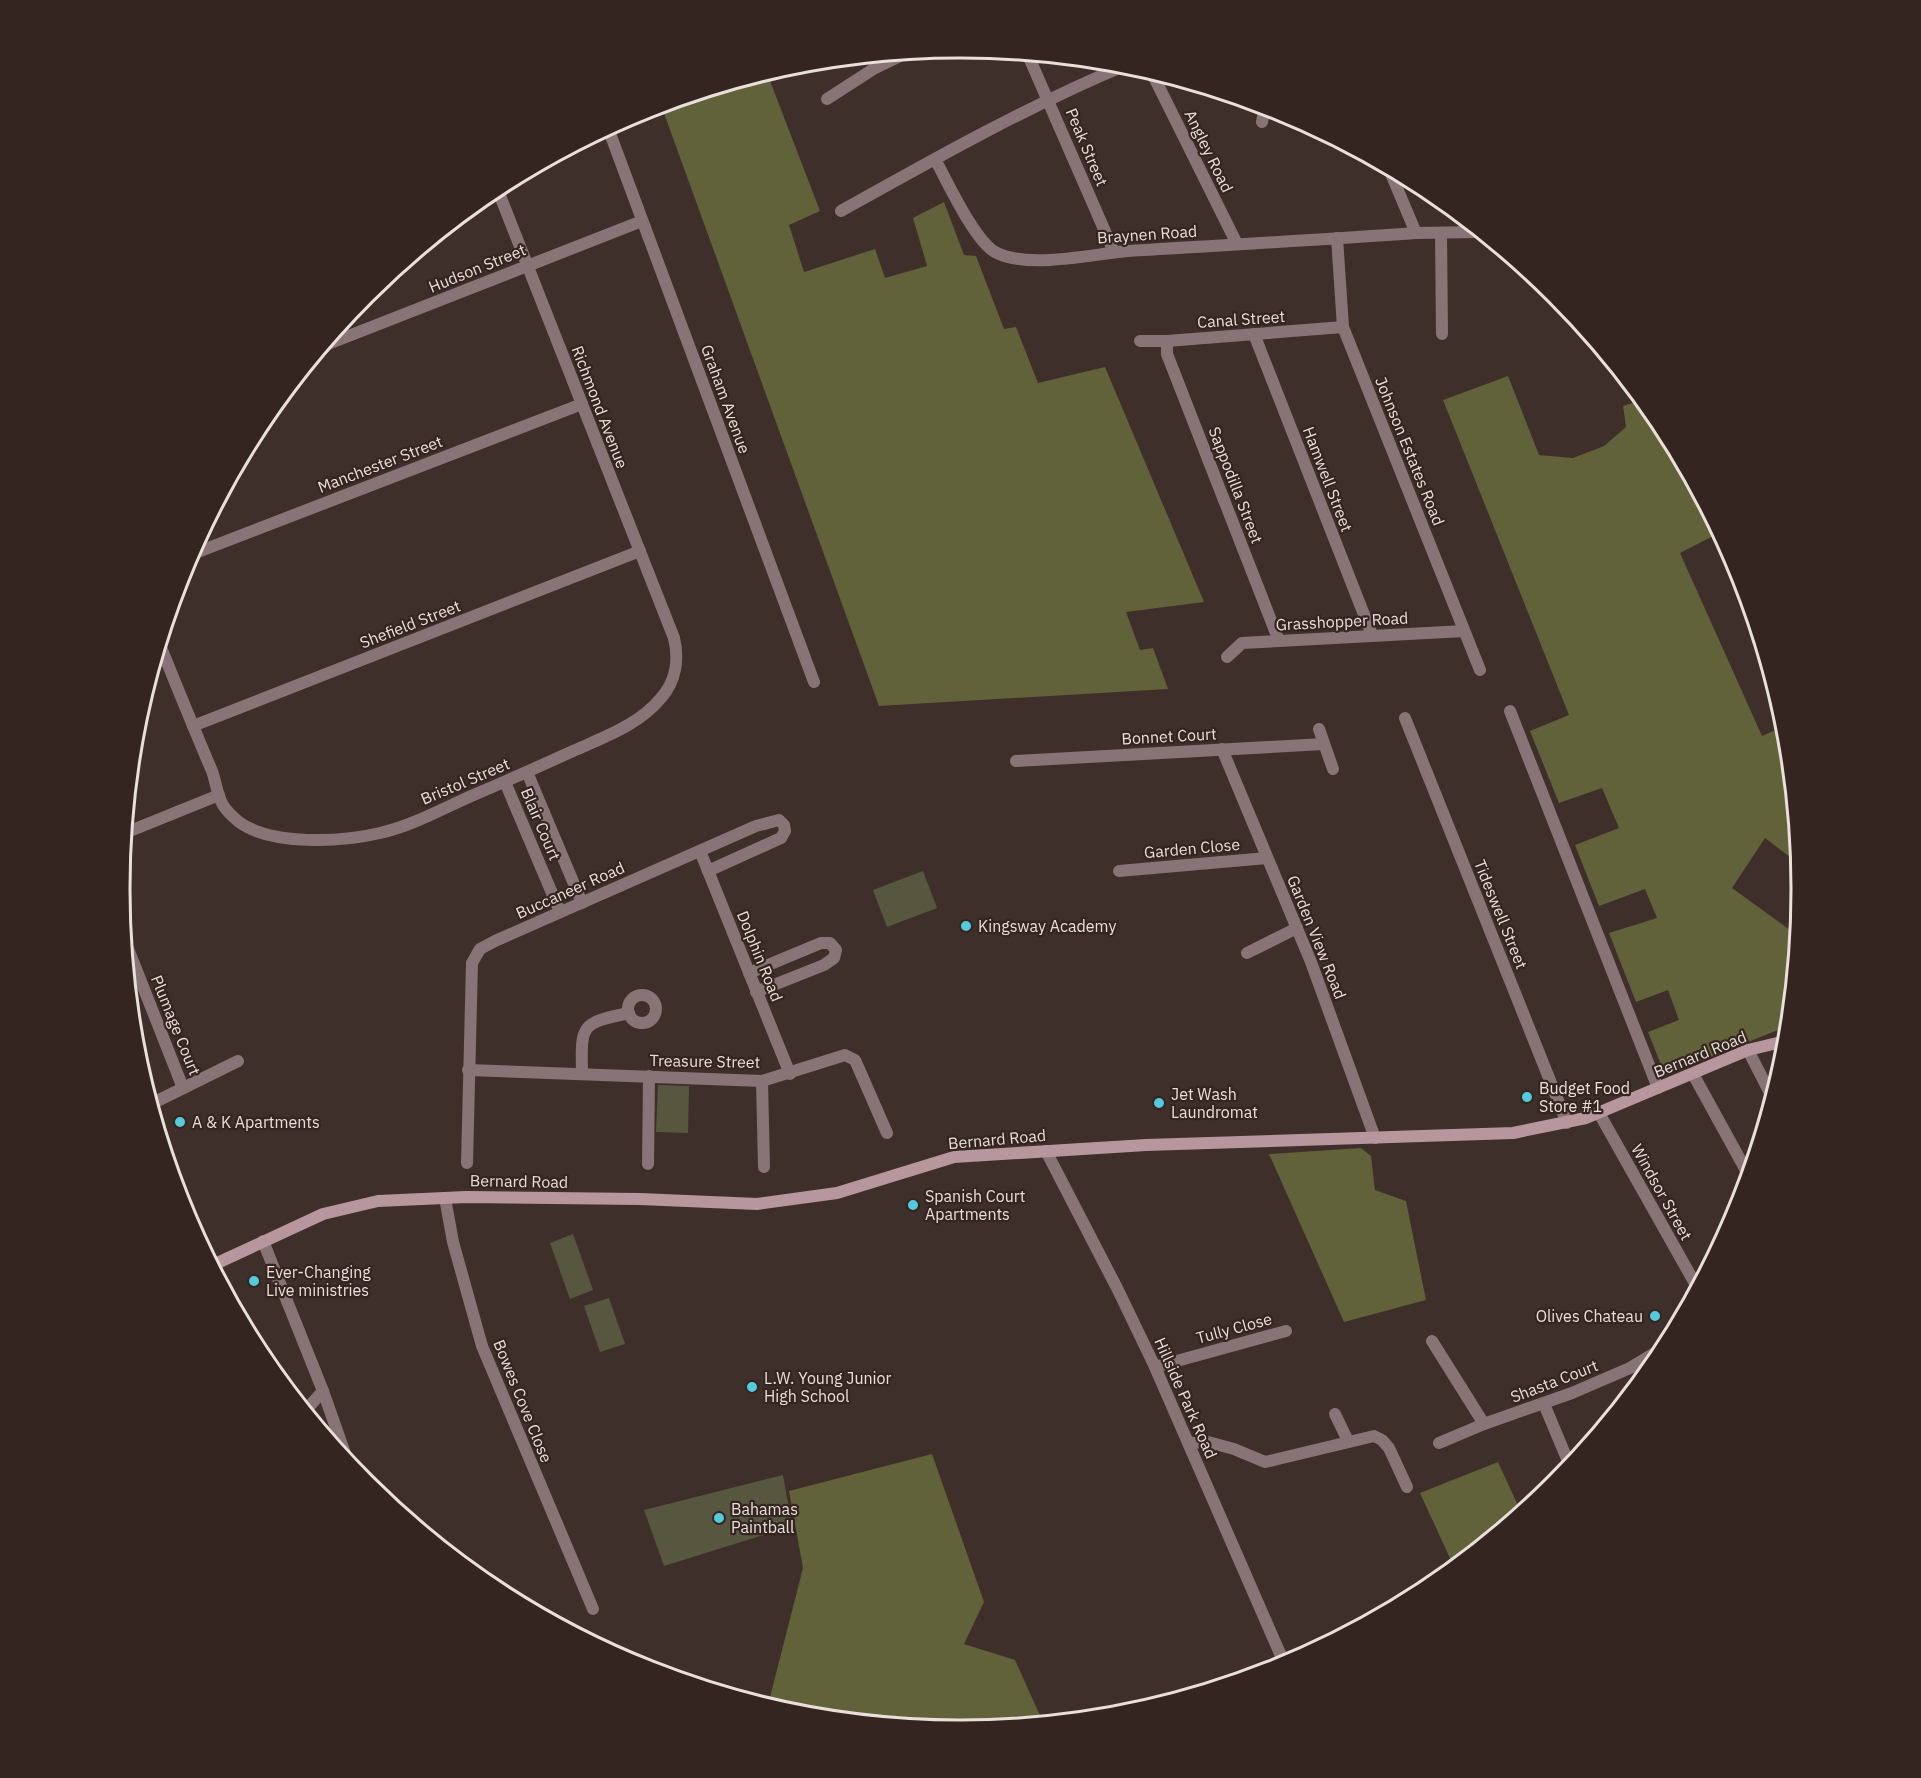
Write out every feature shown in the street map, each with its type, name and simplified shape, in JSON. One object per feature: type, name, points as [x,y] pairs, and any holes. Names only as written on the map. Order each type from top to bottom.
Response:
[{"type":"main road","name":"Bernard Road","points":[[219,1262],[323,1214],[378,1201],[445,1198],[640,1199],[757,1204],[837,1193],[954,1157],[1146,1145],[1513,1133],[1567,1123],[1599,1113],[1748,1050],[1776,1043]]},
{"type":"street","points":[[827,99],[887,62]]},
{"type":"street","name":"Peak Street","points":[[1031,62],[1114,252]]},
{"type":"street","points":[[841,211],[1049,100],[1110,72]]},
{"type":"street","name":"Angley Road","points":[[1157,82],[1237,244]]},
{"type":"street","points":[[1262,122],[1263,116]]},
{"type":"street","name":"Graham Avenue","points":[[611,136],[814,682]]},
{"type":"street","name":"Braynen Road","points":[[935,159],[981,240],[995,253],[1009,258],[1049,260],[1114,252],[1416,233],[1468,232]]},
{"type":"street","points":[[1394,181],[1416,233]]},
{"type":"street","name":"Richmond Avenue","points":[[500,198],[674,638]]},
{"type":"street","name":"Hudson Street","points":[[336,341],[642,220]]},
{"type":"street","points":[[1441,232],[1442,334]]},
{"type":"street","name":"Johnson Estates Road","points":[[1337,238],[1343,327],[1480,670]]},
{"type":"street","name":"Canal Street","points":[[1140,341],[1167,341],[1343,327]]},
{"type":"street","name":"Hamwell Street","points":[[1254,334],[1372,635]]},
{"type":"street","name":"Sappodilla Street","points":[[1167,341],[1167,354],[1279,640]]},
{"type":"street","name":"Manchester Street","points":[[203,550],[582,404]]},
{"type":"street","name":"Shefield Street","points":[[193,726],[640,551]]},
{"type":"street","name":"Grasshopper Road","points":[[1227,657],[1242,643],[1464,631]]},
{"type":"street","name":"Bristol Street","points":[[164,655],[215,778],[224,807],[234,818],[260,833],[290,838],[322,839],[354,837],[392,829],[505,782],[622,729],[654,706],[668,689],[675,672],[674,638]]},
{"type":"street","points":[[1510,711],[1658,1088]]},
{"type":"street","name":"Tideswell Street","points":[[1405,718],[1567,1123]]},
{"type":"street","points":[[1319,729],[1333,769]]},
{"type":"street","name":"Bonnet Court","points":[[1016,761],[1324,744]]},
{"type":"street","name":"Garden View Road","points":[[1222,749],[1297,928],[1375,1138]]},
{"type":"street","name":"Blair Court","points":[[527,772],[582,903]]},
{"type":"street","name":"Blair Court","points":[[505,782],[560,912]]},
{"type":"street","points":[[132,830],[219,795]]},
{"type":"street","name":"Buccaneer Road","points":[[467,1163],[473,958],[485,946],[700,851],[774,820],[779,820],[784,825],[785,831],[781,838],[708,871]]},
{"type":"street","name":"Dolphin Road","points":[[700,851],[790,1074]]},
{"type":"street","name":"Garden Close","points":[[1119,871],[1267,858]]},
{"type":"street","points":[[1247,953],[1297,928]]},
{"type":"street","points":[[749,973],[820,943],[830,943],[836,950],[830,962],[756,992]]},
{"type":"street","name":"Plumage Court","points":[[135,977],[183,1088]]},
{"type":"street","points":[[582,1074],[581,1039],[584,1030],[599,1019],[629,1013]]},
{"type":"street","points":[[1748,1050],[1767,1087]]},
{"type":"street","name":"Treasure Street","points":[[468,1070],[762,1081],[845,1055],[855,1060],[886,1133]]},
{"type":"street","points":[[157,1101],[238,1061]]},
{"type":"street","points":[[1692,1074],[1744,1165]]},
{"type":"street","points":[[648,1164],[649,1076]]},
{"type":"street","points":[[762,1081],[764,1167]]},
{"type":"street","name":"Windsor Street","points":[[1599,1113],[1692,1280]]},
{"type":"street","name":"Hillside Park Road","points":[[1046,1151],[1155,1367],[1281,1655]]},
{"type":"street","name":"Bowes Cove Close","points":[[445,1198],[453,1242],[482,1346],[593,1609]]},
{"type":"street","points":[[263,1241],[341,1442]]},
{"type":"street","name":"Tully Close","points":[[1155,1367],[1287,1331]]},
{"type":"street","points":[[1432,1341],[1484,1424]]},
{"type":"street","name":"Shasta Court","points":[[1439,1443],[1484,1424],[1544,1404],[1644,1360]]},
{"type":"street","points":[[310,1405],[323,1391]]},
{"type":"street","points":[[1544,1404],[1566,1457]]},
{"type":"street","points":[[1335,1414],[1348,1441]]},
{"type":"street","points":[[1189,1443],[1208,1442],[1226,1446],[1265,1462],[1374,1436],[1383,1440],[1389,1448],[1407,1487]]},
{"type":"green space","points":[[923,871],[937,908],[887,927],[873,890]]},
{"type":"green space","points":[[658,1085],[689,1086],[688,1133],[656,1132]]},
{"type":"green space","points":[[573,1234],[593,1290],[570,1299],[550,1243]]},
{"type":"green space","points":[[609,1298],[625,1344],[600,1352],[584,1306]]},
{"type":"green space","name":"Bahamas Paintball","points":[[783,1475],[792,1526],[664,1566],[644,1510]]},
{"type":"shaded area","points":[[770,81],[820,211],[789,225],[804,272],[875,249],[885,278],[927,266],[913,218],[944,202],[964,255],[976,256],[1004,329],[1016,327],[1038,383],[1105,367],[1204,602],[1126,612],[1140,650],[1153,648],[1168,689],[879,706],[664,114]]},
{"type":"shaded area","points":[[1508,376],[1539,455],[1573,458],[1604,446],[1626,427],[1623,406],[1633,403],[1680,474],[1712,537],[1680,553],[1762,736],[1776,730],[1784,781],[1790,857],[1765,838],[1732,888],[1789,930],[1784,997],[1779,1030],[1665,1075],[1648,1032],[1679,1020],[1668,990],[1636,1002],[1609,933],[1657,918],[1645,889],[1599,906],[1575,845],[1619,828],[1602,788],[1559,803],[1530,731],[1569,715],[1443,400]]},
{"type":"shaded area","points":[[1361,1148],[1371,1156],[1375,1190],[1406,1201],[1426,1300],[1344,1322],[1269,1154]]},
{"type":"shaded area","points":[[932,1454],[984,1602],[964,1644],[1015,1660],[1040,1715],[960,1720],[906,1718],[798,1704],[770,1697],[803,1568],[789,1491]]},
{"type":"shaded area","points":[[1498,1462],[1517,1504],[1450,1559],[1420,1493]]},
{"type":"place","name":"Kingsway Academy","points":[[966,926]]},
{"type":"place","name":"Budget Food Store #1","points":[[1527,1097]]},
{"type":"place","name":"Jet Wash Laundromat","points":[[1159,1103]]},
{"type":"place","name":"A & K Apartments","points":[[180,1122]]},
{"type":"place","name":"Spanish Court Apartments","points":[[913,1205]]},
{"type":"place","name":"Ever-Changing Live ministries","points":[[254,1281]]},
{"type":"place","name":"Olives Chateau","points":[[1655,1316]]},
{"type":"place","name":"L.W. Young Junior High School","points":[[752,1387]]},
{"type":"place","name":"Bahamas Paintball","points":[[719,1518]]}]
